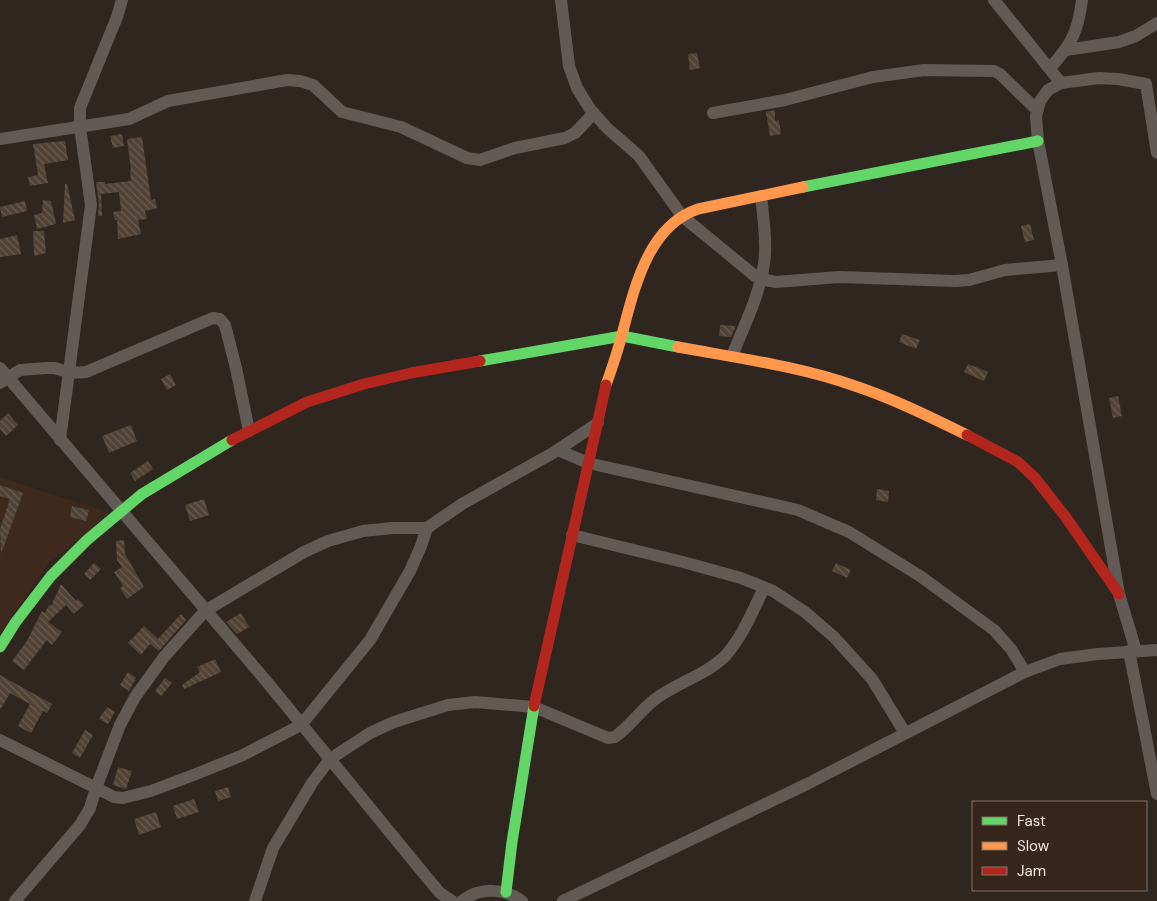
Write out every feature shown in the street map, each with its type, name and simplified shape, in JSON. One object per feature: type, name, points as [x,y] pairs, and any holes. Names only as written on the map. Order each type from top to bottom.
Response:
[{"type":"street","points":[[60,440],[91,205],[80,127],[80,108],[117,17],[122,0]]},
{"type":"street","points":[[561,0],[569,66],[577,88],[594,113],[607,128],[639,156],[682,216],[755,276],[776,282],[839,277],[955,282],[1005,270],[1062,265]]},
{"type":"street","points":[[994,0],[1061,83]]},
{"type":"street","points":[[1050,68],[1066,50],[1074,36],[1082,0]]},
{"type":"street","points":[[1066,50],[1119,42],[1136,36],[1157,23]]},
{"type":"street","points":[[713,113],[785,100],[873,77],[924,70],[994,71],[1000,74],[1037,110]]},
{"type":"street","points":[[1157,153],[1151,84],[1099,78],[1061,83],[1048,90],[1040,101],[1036,116],[1038,141],[1062,265],[1119,594],[1132,651],[1157,794]]},
{"type":"street","points":[[0,139],[129,118],[168,101],[287,80],[313,85],[342,112],[401,127],[468,158],[480,160],[515,148],[565,138],[575,133],[594,113]]},
{"type":"street","points":[[506,892],[512,842],[534,707],[588,463],[606,386],[622,336],[629,302],[644,263],[656,242],[682,216],[717,204],[1038,141]]},
{"type":"street","points":[[732,356],[762,279],[765,237],[761,196]]},
{"type":"street","points":[[249,431],[225,325],[220,319],[213,318],[86,372],[70,374],[55,368],[46,368],[20,370],[2,376],[121,511],[440,893],[452,901]]},
{"type":"street","points":[[0,646],[15,622],[51,576],[87,540],[142,494],[249,431],[307,402],[364,384],[411,373],[622,336],[732,356],[853,385],[902,403],[998,450],[1018,462],[1035,478],[1065,516],[1119,594]]},
{"type":"street","points":[[15,901],[80,825],[90,808],[120,725],[135,697],[164,657],[205,611],[304,552],[328,541],[363,531],[392,528],[426,528],[483,491],[558,450],[598,423]]},
{"type":"street","points":[[558,450],[588,463],[798,510],[849,532],[920,576],[994,630],[1011,649],[1025,672]]},
{"type":"street","points":[[0,740],[114,797],[123,798],[151,790],[243,755],[301,725],[370,640],[410,571],[421,546],[426,528]]},
{"type":"street","points":[[572,536],[683,562],[741,578],[764,588],[805,612],[834,637],[872,679],[905,734]]},
{"type":"street","points":[[256,901],[273,848],[312,783],[330,759],[370,733],[394,722],[448,705],[475,702],[534,707],[608,738],[615,737],[654,700],[725,656],[735,643],[764,588]]},
{"type":"street","points":[[563,901],[807,784],[1025,672],[1060,659],[1157,650]]},
{"type":"street","points":[[462,901],[480,892],[493,890],[506,892],[522,901]]},
{"type":"shaded area","points":[[0,477],[110,513],[48,564],[0,633]]},
{"type":"building","points":[[697,53],[700,68],[690,70],[688,54]]},
{"type":"building","points":[[775,110],[775,121],[779,120],[781,134],[770,136],[766,112]]},
{"type":"building","points":[[122,134],[124,146],[113,148],[110,136]]},
{"type":"building","points":[[142,137],[151,200],[155,199],[157,208],[145,211],[147,219],[138,220],[141,234],[118,239],[117,220],[115,220],[113,212],[121,211],[119,192],[101,194],[102,216],[98,216],[99,204],[96,182],[105,182],[105,184],[131,181],[127,139]]},
{"type":"building","points":[[65,141],[68,160],[44,164],[48,183],[30,186],[28,177],[38,175],[33,144]]},
{"type":"building","points":[[65,184],[67,184],[75,220],[63,223]]},
{"type":"building","points":[[43,200],[51,201],[56,224],[37,229],[34,215],[42,213]]},
{"type":"building","points":[[25,201],[27,211],[2,217],[0,207]]},
{"type":"building","points":[[1030,224],[1034,240],[1025,242],[1021,226]]},
{"type":"building","points":[[33,231],[44,231],[46,253],[34,256]]},
{"type":"building","points":[[17,235],[21,254],[0,257],[0,239]]},
{"type":"building","points":[[720,325],[736,326],[731,337],[719,336]]},
{"type":"building","points":[[902,334],[920,340],[916,349],[899,342]]},
{"type":"building","points":[[968,364],[988,372],[984,381],[964,372]]},
{"type":"building","points":[[170,374],[176,385],[167,390],[161,379]]},
{"type":"building","points":[[1118,396],[1122,416],[1113,418],[1109,398]]},
{"type":"building","points":[[8,413],[18,425],[6,436],[0,429],[0,421]]},
{"type":"building","points":[[131,425],[137,441],[109,453],[102,436]]},
{"type":"building","points":[[148,461],[153,469],[135,481],[130,473]]},
{"type":"building","points":[[0,485],[23,493],[1,554],[0,529],[10,499],[0,496]]},
{"type":"building","points":[[877,489],[889,491],[888,502],[876,500]]},
{"type":"building","points":[[204,499],[209,515],[190,521],[185,505]]},
{"type":"building","points":[[72,506],[89,510],[86,521],[70,517]]},
{"type":"building","points":[[124,540],[125,554],[144,587],[127,599],[120,588],[123,586],[114,572],[122,567],[117,560],[116,541]]},
{"type":"building","points":[[94,563],[101,569],[90,580],[84,574]]},
{"type":"building","points":[[836,563],[851,570],[847,578],[832,571]]},
{"type":"building","points":[[61,584],[76,601],[78,599],[84,605],[74,614],[66,605],[48,622],[62,632],[52,645],[47,640],[24,670],[12,661],[27,641],[42,611],[45,613],[49,605],[51,606]]},
{"type":"building","points":[[241,613],[249,627],[237,634],[226,622]]},
{"type":"building","points":[[181,614],[186,620],[159,651],[150,644],[141,655],[128,643],[144,626],[158,639]]},
{"type":"building","points":[[215,659],[221,672],[184,689],[182,685],[200,672],[197,667]]},
{"type":"building","points":[[128,672],[136,678],[129,691],[120,685]]},
{"type":"building","points":[[0,675],[52,704],[47,713],[43,711],[31,733],[18,726],[30,704],[10,693],[0,710]]},
{"type":"building","points":[[165,678],[172,683],[161,696],[155,691]]},
{"type":"building","points":[[107,707],[115,712],[108,724],[99,719]]},
{"type":"building","points":[[85,730],[93,735],[80,758],[72,753]]},
{"type":"building","points":[[118,767],[132,771],[126,789],[113,785]]},
{"type":"building","points":[[228,787],[231,797],[218,801],[215,791]]},
{"type":"building","points":[[194,799],[199,812],[177,819],[173,806]]},
{"type":"building","points":[[156,812],[161,827],[139,835],[134,819]]},
{"type":"traffic: fast","points":[[803,187],[1038,141]]},
{"type":"traffic: fast","points":[[480,361],[622,336],[678,347]]},
{"type":"traffic: fast","points":[[0,647],[15,623],[51,576],[87,540],[142,494],[232,440]]},
{"type":"traffic: fast","points":[[506,892],[512,842],[534,706]]},
{"type":"traffic: slow","points":[[606,385],[636,284],[653,247],[665,231],[680,218],[698,209],[803,187]]},
{"type":"traffic: slow","points":[[678,347],[767,363],[833,379],[898,402],[967,435]]},
{"type":"traffic: jam","points":[[232,440],[307,402],[364,384],[411,373],[480,361]]},
{"type":"traffic: jam","points":[[534,706],[606,385]]},
{"type":"traffic: jam","points":[[967,435],[1018,462],[1035,478],[1065,516],[1119,594]]}]
